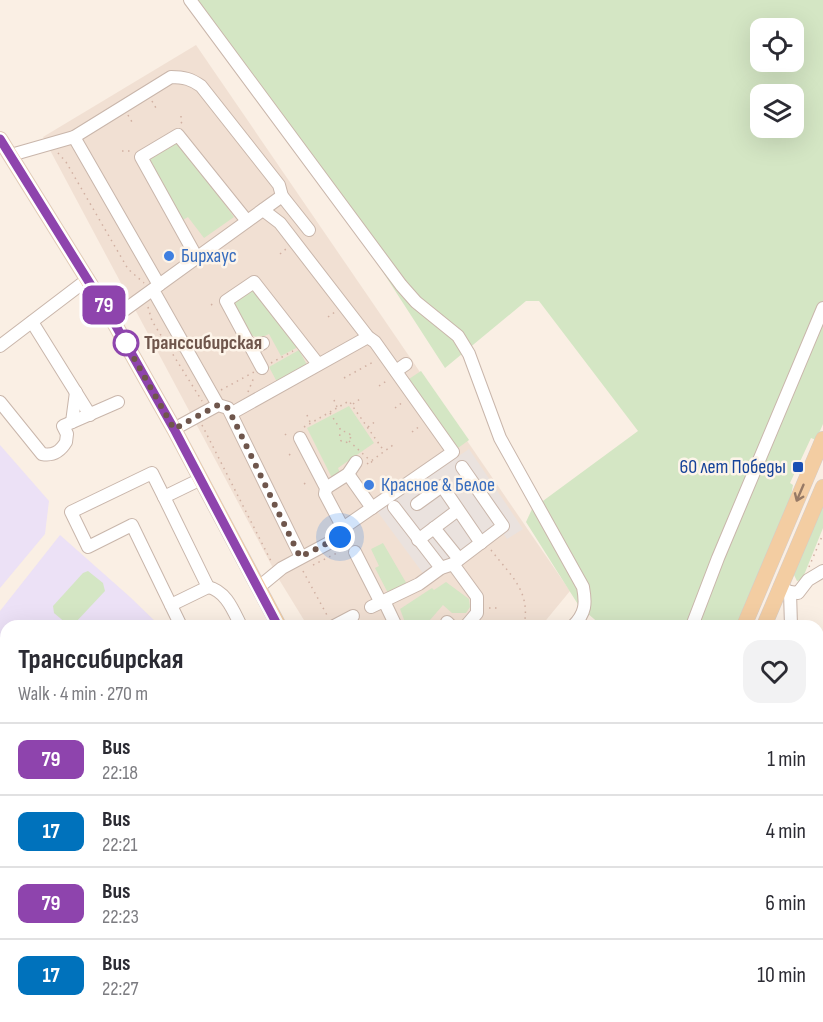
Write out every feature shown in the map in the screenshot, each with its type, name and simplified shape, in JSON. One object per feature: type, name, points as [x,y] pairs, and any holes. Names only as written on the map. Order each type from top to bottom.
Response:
[{"type":"main road","points":[[0,139],[112,319],[174,429],[276,620]]},
{"type":"main road","points":[[747,620],[823,440]]},
{"type":"main road","points":[[768,620],[785,590],[823,487]]},
{"type":"lane","points":[[190,0],[401,285],[416,302],[458,336],[469,354],[500,438],[583,587],[586,602],[579,620]]},
{"type":"lane","points":[[12,155],[74,137],[171,77],[182,77],[201,86],[279,185],[282,196],[309,231]]},
{"type":"lane","points":[[197,258],[141,157],[178,135],[247,221]]},
{"type":"lane","points":[[74,137],[153,289],[208,411]]},
{"type":"lane","points":[[112,319],[282,196]]},
{"type":"lane","points":[[259,587],[282,568],[340,537],[343,528],[453,452],[375,342],[368,337],[279,223],[263,210]]},
{"type":"lane","points":[[279,223],[294,212]]},
{"type":"lane","points":[[0,346],[88,279]]},
{"type":"lane","points":[[262,368],[258,346],[226,301],[254,282],[318,364]]},
{"type":"lane","points":[[694,620],[823,308]]},
{"type":"lane","points":[[32,322],[90,415]]},
{"type":"lane","points":[[232,413],[368,337]]},
{"type":"lane","points":[[72,423],[76,392]]},
{"type":"lane","points":[[0,402],[42,454],[49,455],[63,448],[66,442],[67,434],[63,426],[118,402]]},
{"type":"lane","points":[[174,429],[224,405],[232,413],[299,558]]},
{"type":"lane","points":[[297,434],[326,488],[325,494],[343,528]]},
{"type":"lane","points":[[326,488],[348,474],[356,462]]},
{"type":"lane","points":[[379,603],[418,584],[451,564],[483,543],[503,526],[462,467]]},
{"type":"lane","points":[[178,620],[132,525],[88,546],[71,512],[152,473],[208,587]]},
{"type":"lane","points":[[348,474],[372,508]]},
{"type":"lane","points":[[164,497],[201,480]]},
{"type":"lane","points":[[417,504],[442,486],[483,543]]},
{"type":"lane","points":[[394,507],[418,540],[451,564]]},
{"type":"lane","points":[[418,540],[458,510]]},
{"type":"lane","points":[[434,528],[451,564],[477,597],[477,613],[471,620]]},
{"type":"lane","points":[[356,552],[379,603],[392,620]]},
{"type":"lane","points":[[790,620],[785,590],[798,592],[808,580],[823,572]]},
{"type":"lane","points":[[171,605],[208,587],[221,594],[231,606],[238,620]]},
{"type":"lane","points":[[335,620],[353,616]]},
{"type":"path","points":[[150,98],[156,108]]},
{"type":"path","points":[[126,112],[132,122]]},
{"type":"path","points":[[181,122],[182,116]]},
{"type":"path","points":[[48,144],[66,162],[128,269],[153,289],[148,310],[152,321],[208,411],[244,511],[275,568]]},
{"type":"path","points":[[122,151],[132,151]]},
{"type":"path","points":[[279,254],[287,249]]},
{"type":"path","points":[[211,305],[215,302]]},
{"type":"path","points":[[328,317],[336,311]]},
{"type":"path","points":[[262,368],[304,346]]},
{"type":"path","points":[[344,378],[375,361]]},
{"type":"path","points":[[220,391],[257,370],[248,391]]},
{"type":"path","points":[[379,386],[397,371]]},
{"type":"path","points":[[352,405],[360,399]]},
{"type":"path","points":[[334,400],[338,408]]},
{"type":"path","points":[[285,434],[286,436],[297,434],[349,401],[384,451]]},
{"type":"path","points":[[395,408],[404,402]]},
{"type":"path","points":[[329,413],[342,432],[350,435],[349,441]]},
{"type":"path","points":[[307,415],[311,423]]},
{"type":"path","points":[[368,428],[376,421]]},
{"type":"path","points":[[412,432],[421,426]]},
{"type":"path","points":[[342,432],[339,437],[341,442],[349,441],[375,465]]},
{"type":"path","points":[[371,460],[393,445]]},
{"type":"path","points":[[806,573],[823,534]]},
{"type":"path","points":[[483,543],[522,591],[526,602],[524,620]]},
{"type":"path","points":[[312,565],[342,550]]},
{"type":"path","points":[[299,558],[330,620]]},
{"type":"path","points":[[492,608],[498,608]]},
{"type":"shaded area","points":[[196,45],[570,591],[546,620],[304,620],[280,581],[43,137]]},
{"type":"shaded area","points":[[0,445],[49,501],[45,534],[0,588]]},
{"type":"shaded area","points":[[469,449],[523,529],[507,539],[497,524],[444,565],[425,576],[377,511]]},
{"type":"shaded area","points":[[60,535],[154,620],[0,620],[0,611]]},
{"type":"green space","points":[[198,0],[823,0],[823,424],[816,440],[811,438],[790,483],[793,485],[790,501],[739,620],[595,620],[579,606],[526,522],[532,509],[638,431],[539,301],[526,301],[445,368],[297,139]]},
{"type":"green space","points":[[176,141],[220,193],[218,195],[234,217],[204,238],[188,217],[183,220],[151,164],[150,158]]},
{"type":"green space","points":[[253,290],[298,347],[281,356],[269,334],[260,338],[250,335],[234,307],[235,300]]},
{"type":"green space","points":[[299,350],[307,365],[277,382],[269,367]]},
{"type":"green space","points":[[421,371],[469,440],[458,448],[409,379]]},
{"type":"green space","points":[[349,406],[374,443],[338,468],[340,473],[332,478],[307,428]]},
{"type":"green space","points":[[823,505],[823,528],[802,580],[797,581],[793,573]]},
{"type":"green space","points":[[383,543],[408,586],[389,595],[375,568],[379,566],[371,549]]},
{"type":"green space","points":[[88,571],[103,583],[105,591],[78,620],[62,620],[54,613],[53,606],[83,573]]},
{"type":"green space","points":[[446,582],[469,599],[470,607],[466,613],[452,613],[443,605],[430,620],[404,620],[400,609],[432,588],[434,590]]},
{"type":"bus line","name":"79","points":[[0,139],[112,319],[174,429],[275,620]]},
{"type":"place","name":"Бирхаус","points":[[169,256]]},
{"type":"place","name":"Транссибирская","points":[[126,343]]},
{"type":"place","name":"60 лет Победы","points":[[798,467]]},
{"type":"place","name":"Красное & Белое","points":[[369,485]]},
{"type":"route","points":[[126,343],[122,337],[174,429],[218,405],[228,408],[300,557],[340,537]]}]
